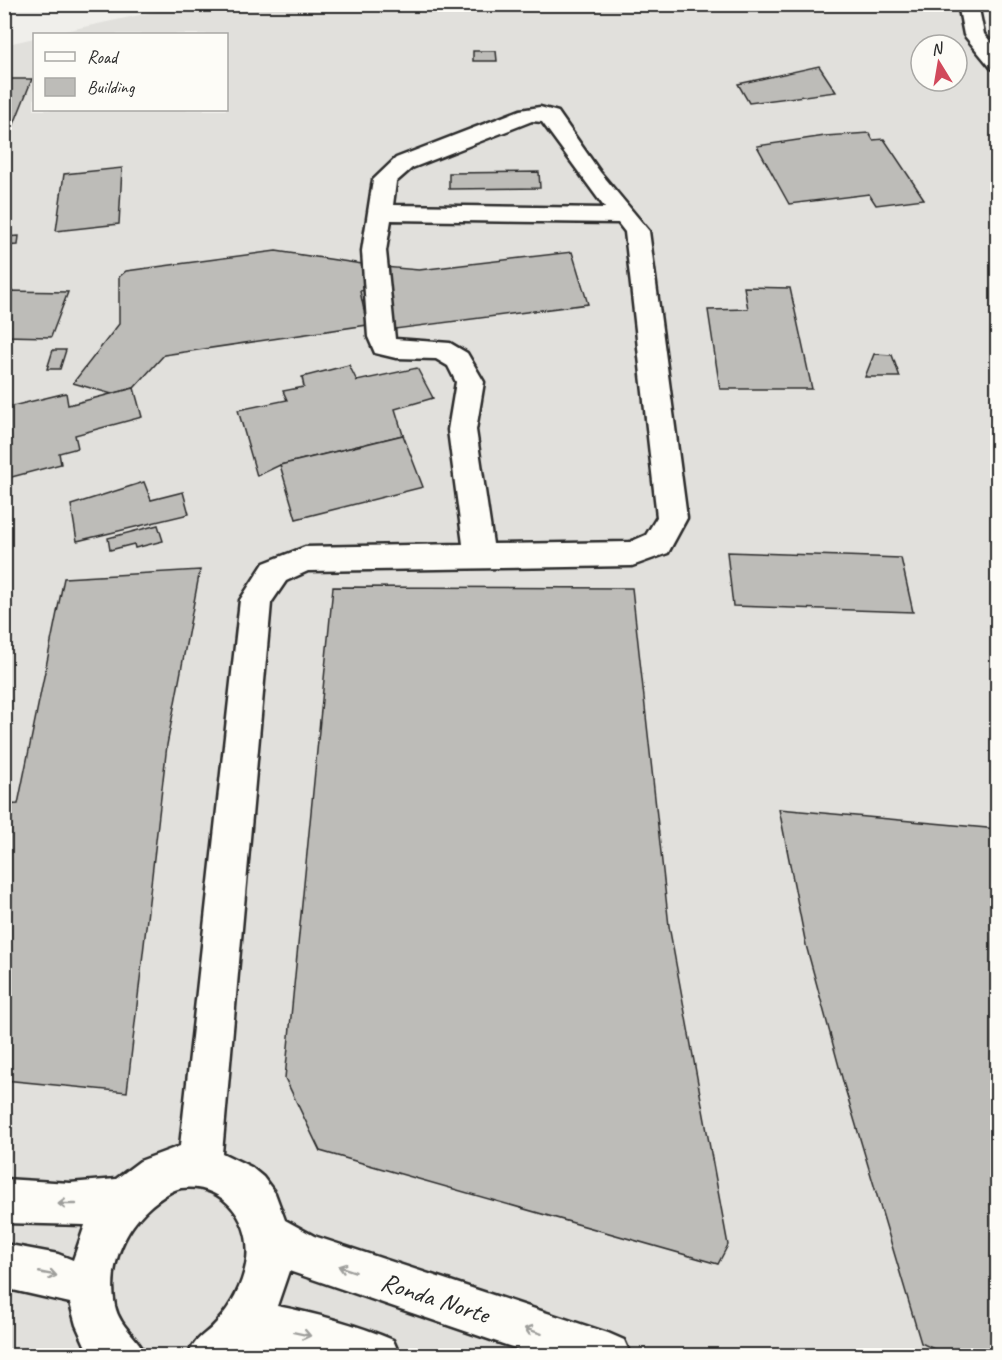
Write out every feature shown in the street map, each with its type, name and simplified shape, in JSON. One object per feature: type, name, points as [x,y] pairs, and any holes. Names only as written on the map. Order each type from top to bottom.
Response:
[{"type":"street","points":[[968,4],[974,34],[998,64]]},
{"type":"street","points":[[199,1168],[256,600],[275,572],[305,559],[632,554],[657,544],[672,518],[637,231],[592,177],[550,117],[540,114],[528,115],[404,163],[385,180],[374,251],[381,337],[384,346],[396,349],[441,350],[458,360],[470,382],[462,430],[480,556]]},
{"type":"street","points":[[380,212],[624,216]]},
{"type":"street","points":[[123,1356],[116,1352],[95,1319],[90,1289],[92,1261],[105,1226],[136,1186],[176,1167],[220,1170],[252,1193],[263,1214],[269,1263],[254,1312],[222,1349],[210,1356]]},
{"type":"street","points":[[4,1201],[70,1205],[126,1200]]},
{"type":"street","name":"Ronda Norte","points":[[266,1233],[304,1255],[608,1356]]},
{"type":"street","points":[[4,1266],[58,1276],[90,1289]]},
{"type":"street","points":[[245,1322],[327,1339],[377,1356]]},
{"type":"shaded area","points":[[191,4],[968,5],[998,64],[997,1355],[5,1355],[4,45],[33,38],[33,111],[228,111],[228,33],[56,33]]},
{"type":"building","points":[[473,51],[496,51],[497,61],[473,61]]},
{"type":"building","points":[[819,66],[836,92],[749,103],[738,84]]},
{"type":"building","points":[[4,79],[32,79],[10,134],[4,134]]},
{"type":"building","points":[[869,133],[873,140],[884,139],[924,199],[876,205],[869,194],[789,204],[757,146],[825,136]]},
{"type":"building","points":[[122,168],[119,224],[56,231],[64,174]]},
{"type":"building","points":[[539,172],[540,188],[449,189],[449,173]]},
{"type":"building","points":[[19,236],[18,245],[4,246],[4,237]]},
{"type":"building","points":[[276,251],[362,264],[366,290],[360,291],[367,325],[164,355],[134,388],[112,394],[73,383],[119,324],[119,277],[126,271]]},
{"type":"building","points":[[572,252],[588,304],[395,329],[384,267],[419,270]]},
{"type":"building","points":[[744,287],[790,288],[812,389],[720,389],[708,310],[748,309]]},
{"type":"building","points":[[4,291],[68,292],[51,337],[4,336]]},
{"type":"building","points":[[53,350],[66,350],[60,369],[47,369]]},
{"type":"building","points":[[874,354],[892,355],[900,377],[865,377]]},
{"type":"building","points":[[349,365],[357,381],[417,368],[433,398],[395,409],[403,435],[280,465],[257,476],[238,410],[287,400],[283,391],[304,387],[302,377]]},
{"type":"building","points":[[134,388],[142,417],[75,435],[78,448],[59,453],[61,464],[4,479],[4,408],[66,393],[68,405]]},
{"type":"building","points":[[403,435],[423,487],[296,519],[280,465]]},
{"type":"building","points":[[144,482],[151,500],[183,492],[189,514],[77,541],[71,505]]},
{"type":"building","points":[[158,525],[163,541],[135,548],[134,544],[110,550],[108,538]]},
{"type":"building","points":[[727,552],[901,558],[913,612],[733,606]]},
{"type":"building","points":[[200,570],[167,745],[127,1092],[4,1080],[4,805],[18,804],[64,578]]},
{"type":"building","points":[[333,587],[632,588],[669,926],[728,1245],[718,1264],[320,1151],[285,1078]]},
{"type":"building","points":[[779,809],[998,829],[998,1356],[949,1356],[921,1343],[844,1085],[806,945]]}]
